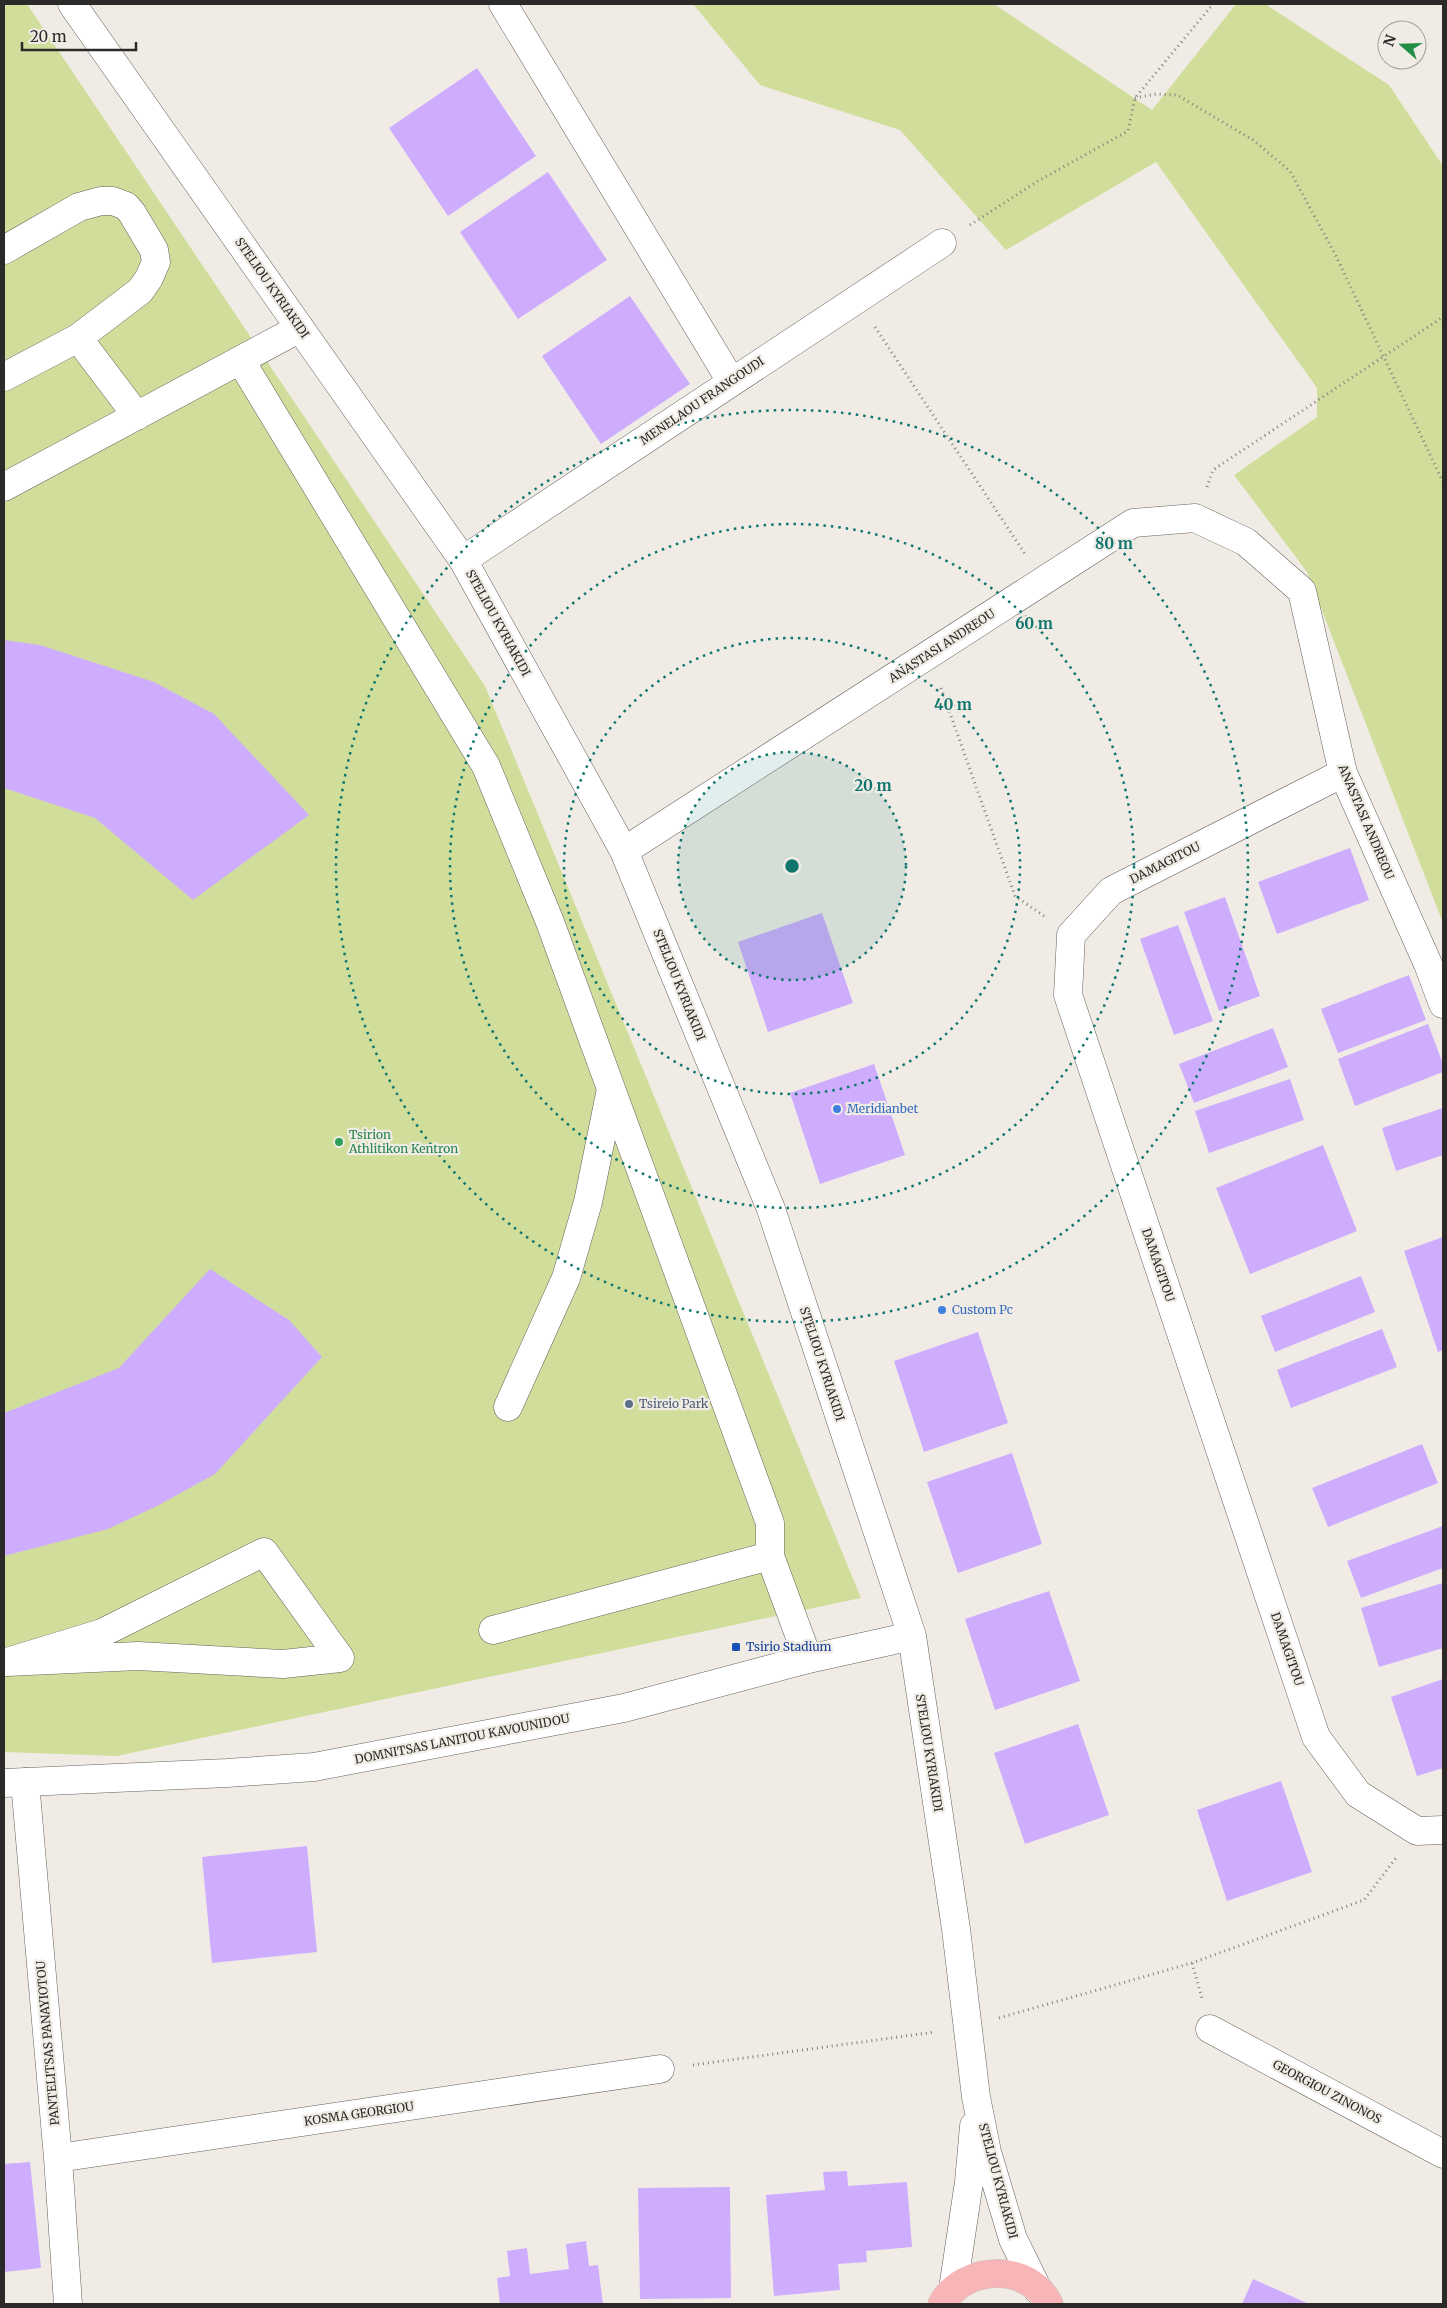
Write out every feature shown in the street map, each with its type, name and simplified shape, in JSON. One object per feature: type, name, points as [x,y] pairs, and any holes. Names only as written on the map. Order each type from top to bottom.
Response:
[{"type":"main road","points":[[948,2297],[969,2279],[987,2273],[1006,2274],[1023,2279],[1047,2300]]},
{"type":"street","name":"STELIOU KYRIAKIDI","points":[[72,4],[463,560],[624,851],[771,1209],[912,1636],[956,1929],[976,2097],[988,2152],[1013,2239],[1047,2300]]},
{"type":"street","points":[[503,4],[731,381]]},
{"type":"street","points":[[4,250],[79,207],[101,201],[113,201],[126,206],[154,250],[156,262],[149,278],[140,291],[78,338],[4,377]]},
{"type":"street","name":"MENELAOU FRANGOUDI","points":[[463,560],[942,243]]},
{"type":"street","points":[[4,487],[300,328]]},
{"type":"street","points":[[78,338],[136,416]]},
{"type":"street","points":[[241,361],[486,766],[550,922],[770,1523],[770,1556],[808,1659]]},
{"type":"street","name":"ANASTASI ANDREOU","points":[[624,851],[1133,524],[1195,518],[1246,542],[1302,592],[1343,773],[1428,964],[1443,1004]]},
{"type":"street","name":"DAMAGITOU","points":[[1343,773],[1111,891],[1071,935],[1068,996],[1316,1737],[1358,1794],[1430,1831]]},
{"type":"street","points":[[508,1407],[566,1278],[588,1202],[611,1088]]},
{"type":"street","points":[[264,1552],[340,1658],[283,1664],[138,1656],[5,1662],[102,1633],[264,1552]]},
{"type":"street","points":[[493,1630],[770,1556]]},
{"type":"street","name":"DOMNITSAS LANITOU KAVOUNIDOU","points":[[14,1782],[228,1773],[314,1767],[624,1708],[808,1659],[912,1636]]},
{"type":"street","name":"PANTELITSAS PANAYIOTOU","points":[[14,1782],[58,2158],[68,2304]]},
{"type":"street","name":"GEORGIOU ZINONOS","points":[[1210,2029],[1443,2154]]},
{"type":"street","name":"KOSMA GEORGIOU","points":[[58,2158],[660,2069]]},
{"type":"street","name":"STELIOU KYRIAKIDI","points":[[948,2297],[969,2182],[976,2097]]},
{"type":"path","points":[[942,243],[1038,181],[1128,131],[1135,98],[1213,4]]},
{"type":"path","points":[[1135,98],[1156,94],[1177,95],[1253,140],[1290,171],[1335,254],[1443,482]]},
{"type":"path","points":[[857,300],[1043,581]]},
{"type":"path","points":[[1195,518],[1213,470],[1443,317]]},
{"type":"path","points":[[930,654],[1015,896],[1071,935]]},
{"type":"path","points":[[660,2069],[967,2028],[1192,1962],[1364,1900],[1430,1831]]},
{"type":"green space","name":"Tsirion Athlitikon Kentron","points":[[4,4],[27,4],[485,686],[861,1598],[117,1756],[4,1752]]},
{"type":"green space","points":[[693,4],[994,4],[1152,110],[1236,4],[1265,4],[1389,85],[1443,166],[1443,923],[1307,572],[1234,475],[1317,417],[1317,388],[1156,162],[1006,250],[900,130],[760,85]]},
{"type":"building","points":[[477,68],[536,156],[448,216],[389,128]]},
{"type":"building","points":[[548,172],[607,260],[518,319],[460,232]]},
{"type":"building","points":[[630,296],[690,384],[601,444],[542,356]]},
{"type":"building","points":[[4,640],[40,645],[154,682],[214,714],[309,815],[193,900],[95,818],[4,788]]},
{"type":"building","points":[[1350,848],[1369,900],[1277,934],[1258,882]]},
{"type":"building","points":[[1225,897],[1260,996],[1219,1011],[1184,912]]},
{"type":"building","points":[[822,913],[853,1003],[768,1032],[738,942]]},
{"type":"building","points":[[1178,925],[1213,1021],[1174,1035],[1140,939]]},
{"type":"building","points":[[1409,975],[1426,1020],[1338,1053],[1321,1009]]},
{"type":"building","points":[[1428,1024],[1443,1064],[1443,1072],[1355,1106],[1338,1059]]},
{"type":"building","points":[[1273,1028],[1288,1067],[1194,1103],[1179,1064]]},
{"type":"building","points":[[874,1064],[905,1155],[820,1184],[790,1093]]},
{"type":"building","points":[[1290,1079],[1304,1120],[1209,1153],[1195,1111]]},
{"type":"building","points":[[1443,1108],[1443,1155],[1396,1171],[1382,1128]]},
{"type":"building","points":[[1323,1145],[1357,1231],[1250,1274],[1216,1188]]},
{"type":"building","points":[[1443,1237],[1443,1350],[1438,1352],[1404,1251]]},
{"type":"building","points":[[210,1269],[289,1320],[322,1357],[215,1474],[159,1505],[108,1529],[4,1556],[4,1413],[119,1368]]},
{"type":"building","points":[[1361,1276],[1375,1312],[1275,1352],[1261,1316]]},
{"type":"building","points":[[1382,1329],[1397,1367],[1291,1408],[1277,1370]]},
{"type":"building","points":[[978,1332],[1008,1423],[924,1452],[894,1361]]},
{"type":"building","points":[[1422,1444],[1438,1483],[1328,1527],[1312,1488]]},
{"type":"building","points":[[1012,1453],[1042,1544],[958,1573],[927,1482]]},
{"type":"building","points":[[1443,1526],[1443,1568],[1361,1598],[1347,1561]]},
{"type":"building","points":[[1443,1583],[1443,1648],[1379,1667],[1361,1608]]},
{"type":"building","points":[[1049,1591],[1080,1681],[995,1710],[965,1619]]},
{"type":"building","points":[[1443,1679],[1443,1768],[1417,1776],[1391,1697]]},
{"type":"building","points":[[1078,1724],[1109,1815],[1025,1844],[994,1753]]},
{"type":"building","points":[[1281,1781],[1312,1872],[1227,1901],[1197,1810]]},
{"type":"building","points":[[307,1846],[317,1952],[212,1963],[202,1857]]},
{"type":"building","points":[[30,2162],[41,2268],[4,2272],[4,2164]]},
{"type":"building","points":[[847,2171],[848,2186],[907,2182],[912,2247],[866,2251],[867,2262],[838,2264],[840,2290],[774,2296],[766,2195],[825,2190],[823,2172]]},
{"type":"building","points":[[730,2187],[731,2298],[640,2299],[638,2188]]},
{"type":"building","points":[[586,2241],[589,2266],[598,2265],[603,2304],[500,2304],[497,2278],[510,2276],[507,2251],[527,2248],[530,2274],[569,2269],[566,2244]]},
{"type":"building","points":[[1253,2279],[1309,2304],[1242,2304]]},
{"type":"place","name":"Meridianbet","points":[[837,1109]]},
{"type":"place","name":"Tsirion Athlitikon Kentron","points":[[339,1142]]},
{"type":"place","name":"Custom Pc","points":[[942,1310]]},
{"type":"place","name":"Tsireio Park","points":[[629,1404]]},
{"type":"place","name":"Tsirio Stadium","points":[[736,1647]]}]
